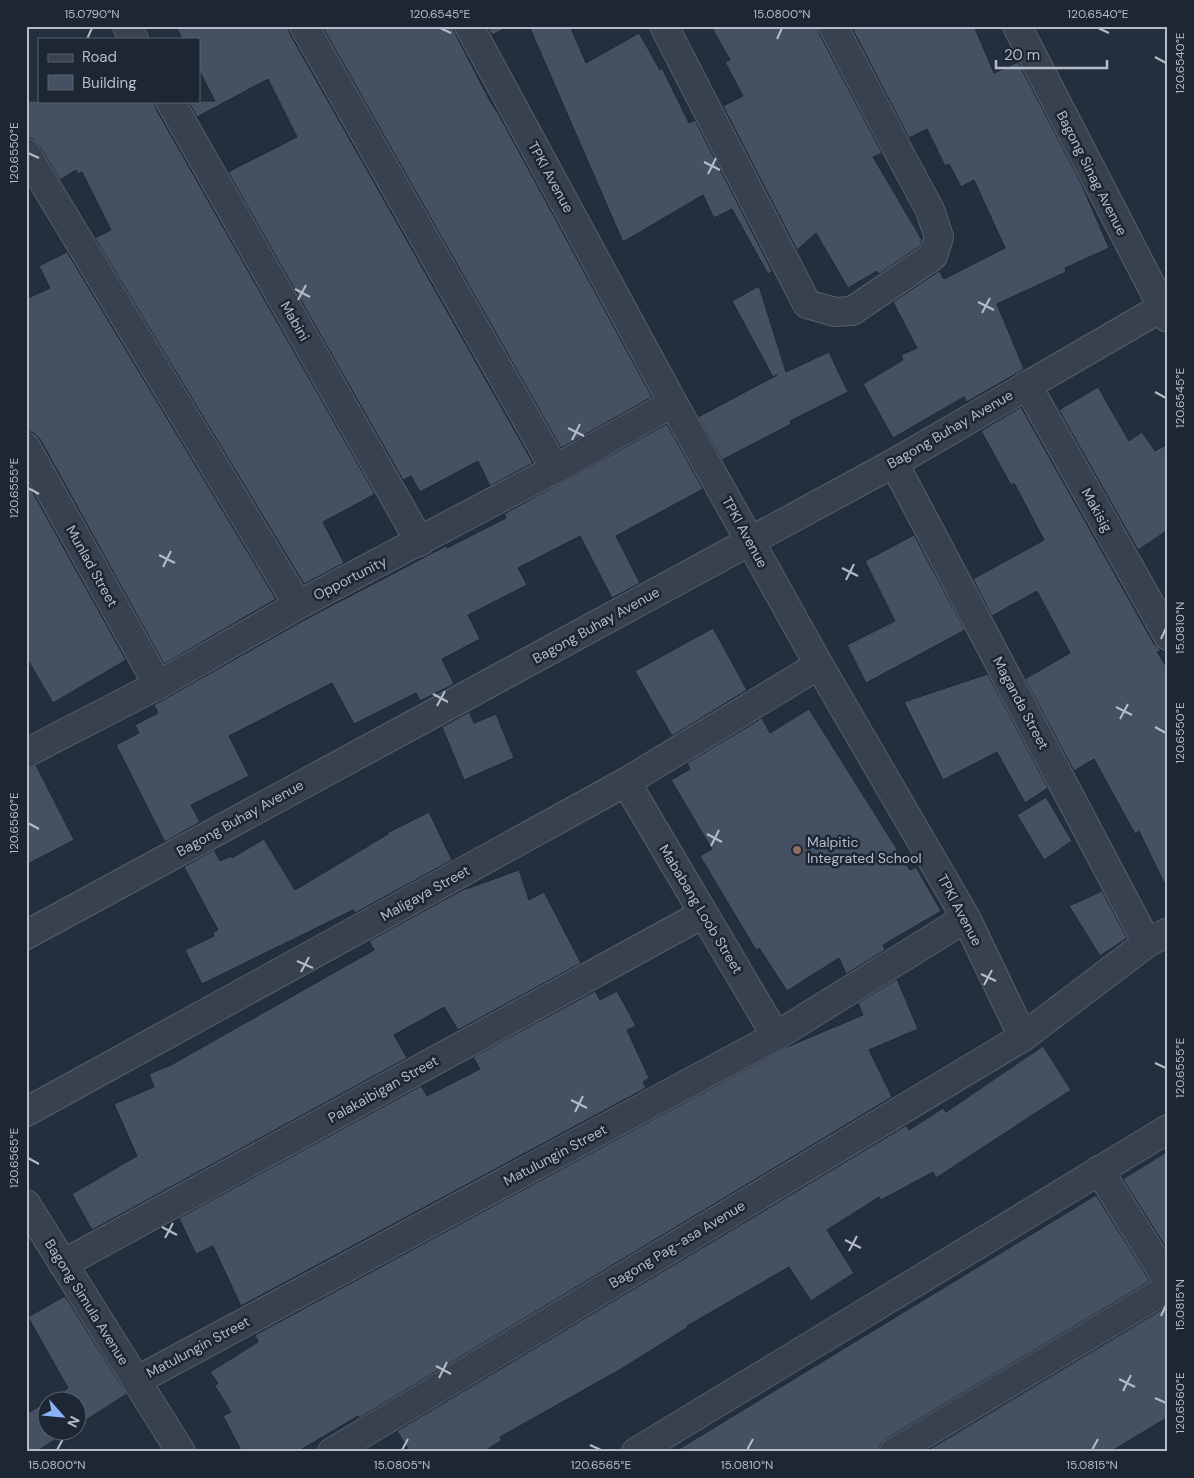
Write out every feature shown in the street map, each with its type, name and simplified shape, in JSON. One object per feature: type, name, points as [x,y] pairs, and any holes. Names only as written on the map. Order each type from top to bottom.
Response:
[{"type":"street","points":[[127,26],[133,38]]},
{"type":"street","points":[[304,26],[555,469]]},
{"type":"street","name":"TPKI Avenue","points":[[469,26],[818,665],[966,918],[1023,1037]]},
{"type":"street","points":[[664,26],[807,304],[835,312],[852,311],[933,256],[939,237],[930,210],[833,26]]},
{"type":"street","name":"Bagong Sinag Avenue","points":[[1016,26],[1164,313]]},
{"type":"street","name":"Mabini","points":[[171,102],[420,542]]},
{"type":"street","points":[[26,154],[298,605]]},
{"type":"street","name":"Bagong Buhay Avenue","points":[[26,935],[894,463],[1027,385],[1164,313]]},
{"type":"street","name":"Makisig","points":[[1027,385],[1168,636]]},
{"type":"street","name":"Opportunity","points":[[26,753],[158,685],[298,605],[420,542],[674,403]]},
{"type":"street","name":"Munlad Street","points":[[26,447],[158,685]]},
{"type":"street","name":"Maganda Street","points":[[894,463],[1158,938]]},
{"type":"street","name":"Maligaya Street","points":[[26,1112],[626,782],[818,665]]},
{"type":"street","name":"Mababang Loob Street","points":[[626,782],[776,1036]]},
{"type":"street","name":"Palakaibigan Street","points":[[63,1264],[703,914]]},
{"type":"street","name":"Matulungin Street","points":[[136,1381],[776,1036],[966,918]]},
{"type":"street","name":"Bagong Pag-asa Avenue","points":[[332,1452],[1023,1037],[1158,938]]},
{"type":"street","points":[[636,1452],[1168,1129]]},
{"type":"street","points":[[1099,1170],[1168,1282]]},
{"type":"street","name":"Bagong Simula Avenue","points":[[26,1204],[181,1452]]},
{"type":"street","points":[[894,1452],[1168,1288]]},
{"type":"building","points":[[176,26],[288,26],[290,34],[533,463],[490,486],[478,461],[420,492],[411,476],[403,480],[228,172],[297,137],[268,79],[197,117],[189,102],[215,101],[200,72],[200,38],[182,38]]},
{"type":"building","points":[[322,26],[453,26],[490,101],[652,397],[561,448]]},
{"type":"building","points":[[487,26],[510,26],[492,35]]},
{"type":"building","points":[[529,26],[570,26],[586,63],[639,33],[660,70],[662,68],[689,123],[695,120],[772,271],[768,274],[732,209],[714,218],[703,195],[623,242]]},
{"type":"building","points":[[711,26],[818,26],[819,33],[882,153],[873,157],[922,240],[920,246],[879,274],[877,271],[848,288],[816,233],[797,250],[723,106],[743,96],[725,62],[730,60]]},
{"type":"building","points":[[851,26],[974,26],[994,73],[1018,62],[1080,181],[1109,248],[1065,268],[1066,272],[997,304],[1024,369],[967,402],[964,397],[893,438],[863,384],[903,360],[901,355],[917,348],[893,302],[939,271],[944,279],[1005,248],[974,180],[961,187],[949,164],[945,166],[927,129],[909,138]]},
{"type":"building","points":[[26,101],[154,102],[156,109],[375,494],[323,522],[344,563],[304,584],[95,238],[111,230],[82,172],[78,174],[76,170],[60,180],[39,145],[33,139],[26,137]]},
{"type":"building","points":[[67,252],[276,599],[164,664],[40,439],[34,433],[26,431],[26,299],[50,288],[39,266]]},
{"type":"building","points":[[759,286],[786,372],[829,352],[848,392],[790,421],[791,424],[722,460],[698,417],[777,375],[773,377],[732,301]]},
{"type":"building","points":[[1098,387],[1129,441],[1142,432],[1155,451],[1168,444],[1168,530],[1138,550],[1059,410]]},
{"type":"building","points":[[1021,407],[1154,644],[1161,650],[1157,652],[1168,669],[1168,891],[1139,831],[1135,834],[1094,759],[1074,771],[1025,679],[1070,653],[1037,591],[992,616],[973,579],[1044,540],[1014,483],[1011,485],[981,431]]},
{"type":"building","points":[[667,424],[703,489],[616,536],[640,583],[612,598],[580,536],[518,568],[527,585],[468,615],[480,639],[442,659],[454,684],[420,701],[416,693],[354,724],[332,683],[229,736],[249,776],[191,805],[200,822],[165,842],[116,745],[139,733],[135,725],[158,713],[154,705],[306,619],[446,546],[447,548],[506,518],[504,514]]},
{"type":"building","points":[[26,480],[126,660],[53,703],[26,657]]},
{"type":"building","points":[[914,535],[965,630],[866,683],[847,645],[895,621],[865,561]]},
{"type":"building","points":[[713,628],[747,690],[672,736],[635,671]]},
{"type":"building","points":[[988,674],[1048,788],[1025,803],[997,752],[943,780],[904,702]]},
{"type":"building","name":"Malpitic Integrated School","points":[[809,709],[910,870],[916,867],[941,911],[883,945],[885,950],[846,974],[839,958],[787,991],[759,948],[756,950],[700,856],[712,849],[671,780],[690,769],[687,763],[762,718],[770,733]]},
{"type":"building","points":[[469,712],[474,723],[496,714],[514,758],[464,780],[442,727]]},
{"type":"building","points":[[36,765],[74,840],[26,865],[26,768]]},
{"type":"building","points":[[1046,797],[1072,841],[1044,860],[1017,815]]},
{"type":"building","points":[[429,812],[452,860],[355,913],[353,910],[202,984],[185,950],[214,936],[213,932],[218,930],[184,867],[214,850],[220,861],[231,856],[232,858],[264,839],[295,890],[387,833]]},
{"type":"building","points":[[519,870],[529,900],[544,892],[581,963],[458,1030],[444,1007],[394,1035],[407,1058],[92,1230],[72,1194],[137,1156],[114,1104],[154,1087],[149,1074],[171,1065],[374,950],[369,941],[466,888]]},
{"type":"building","points":[[1102,891],[1127,938],[1100,956],[1069,906]]},
{"type":"building","points":[[897,979],[918,1029],[869,1050],[892,1097],[359,1418],[358,1416],[297,1452],[242,1452],[223,1416],[231,1412],[215,1386],[218,1383],[210,1372],[258,1342],[255,1335],[787,1047],[863,1015],[858,1003]]},
{"type":"building","points":[[595,991],[600,1000],[617,991],[636,1026],[627,1030],[649,1078],[643,1082],[646,1088],[241,1306],[213,1246],[196,1254],[179,1218],[421,1086],[427,1096],[480,1069],[473,1057]]},
{"type":"building","points":[[1043,1046],[1071,1090],[936,1178],[933,1172],[881,1200],[879,1197],[827,1230],[854,1273],[811,1301],[789,1267],[687,1326],[621,1369],[500,1437],[502,1440],[483,1452],[410,1452],[397,1431],[907,1125],[909,1130],[943,1108],[946,1112]]},
{"type":"building","points":[[1168,1151],[1168,1251],[1123,1179]]},
{"type":"building","points":[[1096,1195],[1150,1281],[886,1439],[881,1444],[878,1452],[674,1452]]},
{"type":"building","points":[[65,1296],[127,1394],[88,1419],[88,1390],[65,1390],[68,1388],[28,1317]]},
{"type":"building","points":[[1168,1306],[1168,1417],[1110,1452],[925,1452]]},
{"type":"building","points":[[38,1407],[38,1440],[55,1440],[36,1452],[26,1452],[26,1414]]},
{"type":"place","name":"Malpitic Integrated School","points":[[797,850]]}]
